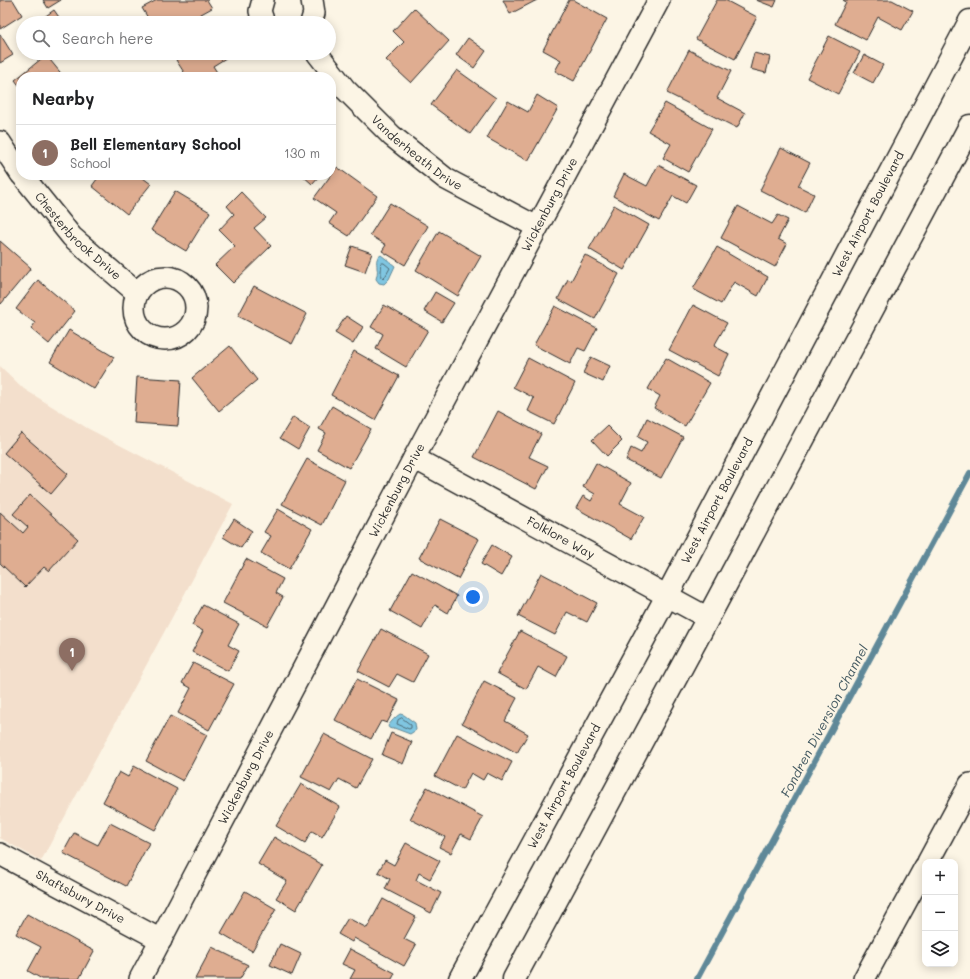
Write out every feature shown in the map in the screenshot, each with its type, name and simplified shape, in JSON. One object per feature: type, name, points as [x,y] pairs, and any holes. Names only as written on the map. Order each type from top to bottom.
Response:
[{"type":"main road","name":"West Airport Boulevard","points":[[460,979],[962,54],[970,21]]},
{"type":"main road","points":[[514,979],[970,126]]},
{"type":"street","points":[[261,16],[260,12],[263,0]]},
{"type":"street","points":[[312,0],[313,16]]},
{"type":"street","name":"Wickenburg Drive","points":[[140,979],[656,1]]},
{"type":"street","name":"Vanderheath Drive","points":[[323,60],[332,72]]},
{"type":"street","name":"Vanderheath Drive","points":[[336,77],[346,89],[392,136],[446,179],[537,227]]},
{"type":"street","name":"Chesterbrook Drive","points":[[0,142],[16,166]]},
{"type":"street","name":"Chesterbrook Drive","points":[[26,180],[72,237],[137,293]]},
{"type":"street","name":"Folklore Way","points":[[414,458],[708,618]]},
{"type":"street","points":[[930,859],[970,784]]},
{"type":"street","name":"Shaftsbury Drive","points":[[0,854],[161,940]]},
{"type":"street","points":[[864,979],[922,873]]},
{"type":"shaded area","points":[[0,366],[24,389],[87,428],[233,504],[41,861],[0,838]]},
{"type":"water","points":[[381,255],[395,266],[389,279],[384,284],[379,283],[376,279],[377,260]]},
{"type":"water","points":[[400,714],[404,715],[415,723],[416,730],[410,734],[394,728],[389,728],[389,724]]},
{"type":"building","points":[[0,0],[13,0],[22,15],[16,16],[16,19],[0,29]]},
{"type":"building","points":[[43,0],[61,0],[48,8]]},
{"type":"building","points":[[157,0],[207,0],[212,8],[198,16],[147,16],[142,8]]},
{"type":"building","points":[[503,0],[537,0],[510,14]]},
{"type":"building","points":[[569,0],[573,0],[607,19],[574,81],[555,71],[561,60],[543,50]]},
{"type":"building","points":[[717,0],[725,0],[757,17],[735,59],[696,39]]},
{"type":"building","points":[[756,0],[777,0],[774,7]]},
{"type":"building","points":[[843,0],[892,0],[913,11],[902,30],[878,17],[866,40],[835,24],[846,2]]},
{"type":"building","points":[[414,8],[449,41],[411,83],[386,60],[404,42],[393,31]]},
{"type":"building","points":[[54,10],[58,16],[46,16]]},
{"type":"building","points":[[0,34],[13,55],[0,63]]},
{"type":"building","points":[[829,36],[860,52],[838,94],[807,78]]},
{"type":"building","points":[[468,38],[486,51],[474,68],[456,55]]},
{"type":"building","points":[[689,50],[731,71],[717,98],[745,113],[737,128],[667,93]]},
{"type":"building","points":[[754,53],[770,57],[766,73],[750,69]]},
{"type":"building","points":[[864,55],[883,65],[873,83],[854,73]]},
{"type":"building","points":[[40,60],[50,60],[60,72],[25,72]]},
{"type":"building","points":[[176,60],[223,60],[213,66],[217,72],[184,72]]},
{"type":"building","points":[[457,70],[496,98],[470,134],[431,105]]},
{"type":"building","points":[[537,95],[558,108],[528,161],[487,138],[508,101],[528,112]]},
{"type":"building","points":[[665,103],[712,129],[688,172],[663,158],[671,144],[648,131]]},
{"type":"building","points":[[781,148],[810,163],[798,186],[814,194],[805,213],[760,190]]},
{"type":"building","points":[[658,165],[696,185],[686,203],[673,196],[659,221],[613,196],[624,174],[647,186]]},
{"type":"building","points":[[337,167],[377,196],[349,236],[329,223],[336,213],[314,198],[327,180],[336,180]]},
{"type":"building","points":[[96,180],[146,180],[151,184],[127,214],[92,186]]},
{"type":"building","points":[[308,180],[316,180],[312,184]]},
{"type":"building","points":[[175,191],[210,212],[186,251],[151,230]]},
{"type":"building","points":[[241,192],[266,218],[254,228],[271,246],[233,283],[215,265],[235,246],[219,230],[234,214],[227,206]]},
{"type":"building","points":[[390,203],[428,226],[405,265],[382,251],[386,245],[370,235]]},
{"type":"building","points":[[614,205],[649,225],[624,270],[589,249]]},
{"type":"building","points":[[738,206],[772,224],[778,215],[788,220],[778,239],[787,244],[775,267],[721,238]]},
{"type":"building","points":[[439,231],[481,256],[458,296],[416,270]]},
{"type":"building","points":[[0,241],[31,268],[1,304],[0,303]]},
{"type":"building","points":[[352,246],[372,253],[365,272],[345,265]]},
{"type":"building","points":[[717,247],[768,277],[758,296],[734,282],[721,304],[693,289]]},
{"type":"building","points":[[585,255],[619,274],[595,319],[558,299],[568,279],[571,281]]},
{"type":"building","points":[[38,280],[75,311],[49,344],[31,329],[35,323],[16,309]]},
{"type":"building","points":[[254,286],[307,314],[292,344],[238,316]]},
{"type":"building","points":[[435,292],[454,303],[442,322],[424,311]]},
{"type":"building","points":[[384,305],[428,330],[406,367],[376,349],[383,334],[371,327]]},
{"type":"building","points":[[693,305],[727,323],[714,346],[729,354],[718,376],[669,350]]},
{"type":"building","points":[[555,306],[597,328],[585,351],[578,348],[570,364],[534,345]]},
{"type":"building","points":[[346,316],[363,327],[353,344],[335,333]]},
{"type":"building","points":[[69,330],[114,357],[94,389],[50,362]]},
{"type":"building","points":[[230,346],[257,380],[219,411],[192,378]]},
{"type":"building","points":[[354,351],[399,376],[375,420],[331,395]]},
{"type":"building","points":[[591,357],[610,366],[603,382],[583,373]]},
{"type":"building","points":[[528,358],[575,383],[554,424],[528,411],[534,398],[513,387]]},
{"type":"building","points":[[666,358],[710,383],[685,426],[654,408],[660,396],[648,389]]},
{"type":"building","points":[[137,377],[181,380],[178,426],[134,423]]},
{"type":"building","points":[[332,406],[371,429],[349,468],[317,450],[326,433],[319,429]]},
{"type":"building","points":[[498,411],[541,434],[529,457],[548,466],[536,489],[474,457]]},
{"type":"building","points":[[293,417],[310,428],[298,449],[280,438]]},
{"type":"building","points":[[647,418],[683,437],[661,478],[626,460],[631,448],[641,453],[647,442],[638,437]]},
{"type":"building","points":[[607,426],[622,441],[607,456],[592,440]]},
{"type":"building","points":[[21,433],[68,474],[51,494],[4,453]]},
{"type":"building","points":[[307,459],[345,480],[322,525],[282,504]]},
{"type":"building","points":[[596,463],[631,483],[620,504],[644,517],[631,539],[576,508],[583,496],[591,501],[595,494],[583,487]]},
{"type":"building","points":[[30,495],[78,539],[49,571],[44,567],[25,587],[0,563],[0,512],[23,533],[28,527],[13,514]]},
{"type":"building","points":[[278,509],[312,529],[289,569],[261,553],[271,536],[264,532]]},
{"type":"building","points":[[234,519],[252,531],[241,548],[223,537]]},
{"type":"building","points":[[440,519],[479,539],[458,579],[419,558]]},
{"type":"building","points":[[492,545],[512,557],[501,576],[481,564]]},
{"type":"building","points":[[246,559],[283,579],[276,593],[283,597],[267,626],[223,603]]},
{"type":"building","points":[[412,571],[457,596],[448,613],[435,605],[422,629],[390,611]]},
{"type":"building","points":[[541,573],[597,603],[587,622],[567,612],[555,635],[518,616]]},
{"type":"building","points":[[203,605],[239,624],[228,645],[239,651],[228,671],[192,652],[203,631],[192,625]]},
{"type":"building","points":[[381,629],[428,654],[413,682],[397,674],[389,687],[358,671]]},
{"type":"building","points":[[520,631],[567,656],[556,677],[538,667],[526,689],[497,673]]},
{"type":"building","points":[[193,663],[234,684],[209,730],[178,713],[191,688],[182,683]]},
{"type":"building","points":[[357,679],[399,700],[387,723],[381,721],[371,739],[335,720]]},
{"type":"building","points":[[484,681],[517,698],[505,721],[528,734],[517,753],[462,723]]},
{"type":"building","points":[[170,716],[207,735],[183,781],[146,761]]},
{"type":"building","points":[[391,733],[412,742],[403,764],[382,755]]},
{"type":"building","points":[[324,734],[372,759],[356,788],[339,779],[331,792],[301,777]]},
{"type":"building","points":[[457,734],[512,762],[502,781],[487,773],[483,780],[471,773],[462,790],[435,776]]},
{"type":"building","points":[[134,766],[177,789],[155,830],[103,802],[119,772],[128,777]]},
{"type":"building","points":[[301,784],[340,807],[322,837],[312,831],[305,843],[276,826]]},
{"type":"building","points":[[427,787],[483,817],[471,839],[461,834],[451,853],[439,847],[445,837],[410,819]]},
{"type":"building","points":[[110,823],[149,843],[126,886],[63,853],[74,833],[98,845]]},
{"type":"building","points":[[274,837],[322,865],[296,910],[276,898],[287,881],[258,864]]},
{"type":"building","points":[[406,843],[440,861],[430,879],[419,873],[416,880],[441,893],[431,913],[385,889],[390,879],[378,872],[385,860],[394,865]]},
{"type":"building","points":[[245,891],[276,909],[252,951],[221,933]]},
{"type":"building","points":[[383,899],[416,917],[404,939],[416,945],[404,966],[354,938],[352,942],[338,934],[348,918],[367,928]]},
{"type":"building","points":[[27,914],[94,951],[79,979],[42,979],[28,971],[41,947],[16,934]]},
{"type":"building","points":[[280,944],[301,954],[292,975],[270,965]]},
{"type":"building","points":[[212,947],[248,965],[240,979],[195,979]]},
{"type":"building","points":[[350,949],[395,973],[392,979],[350,979],[355,970],[342,964]]},
{"type":"waterway","name":"Fondren Diversion Channel","points":[[697,979],[970,473]]},
{"type":"place","name":"Bell Elementary School","points":[[72,671]]}]
